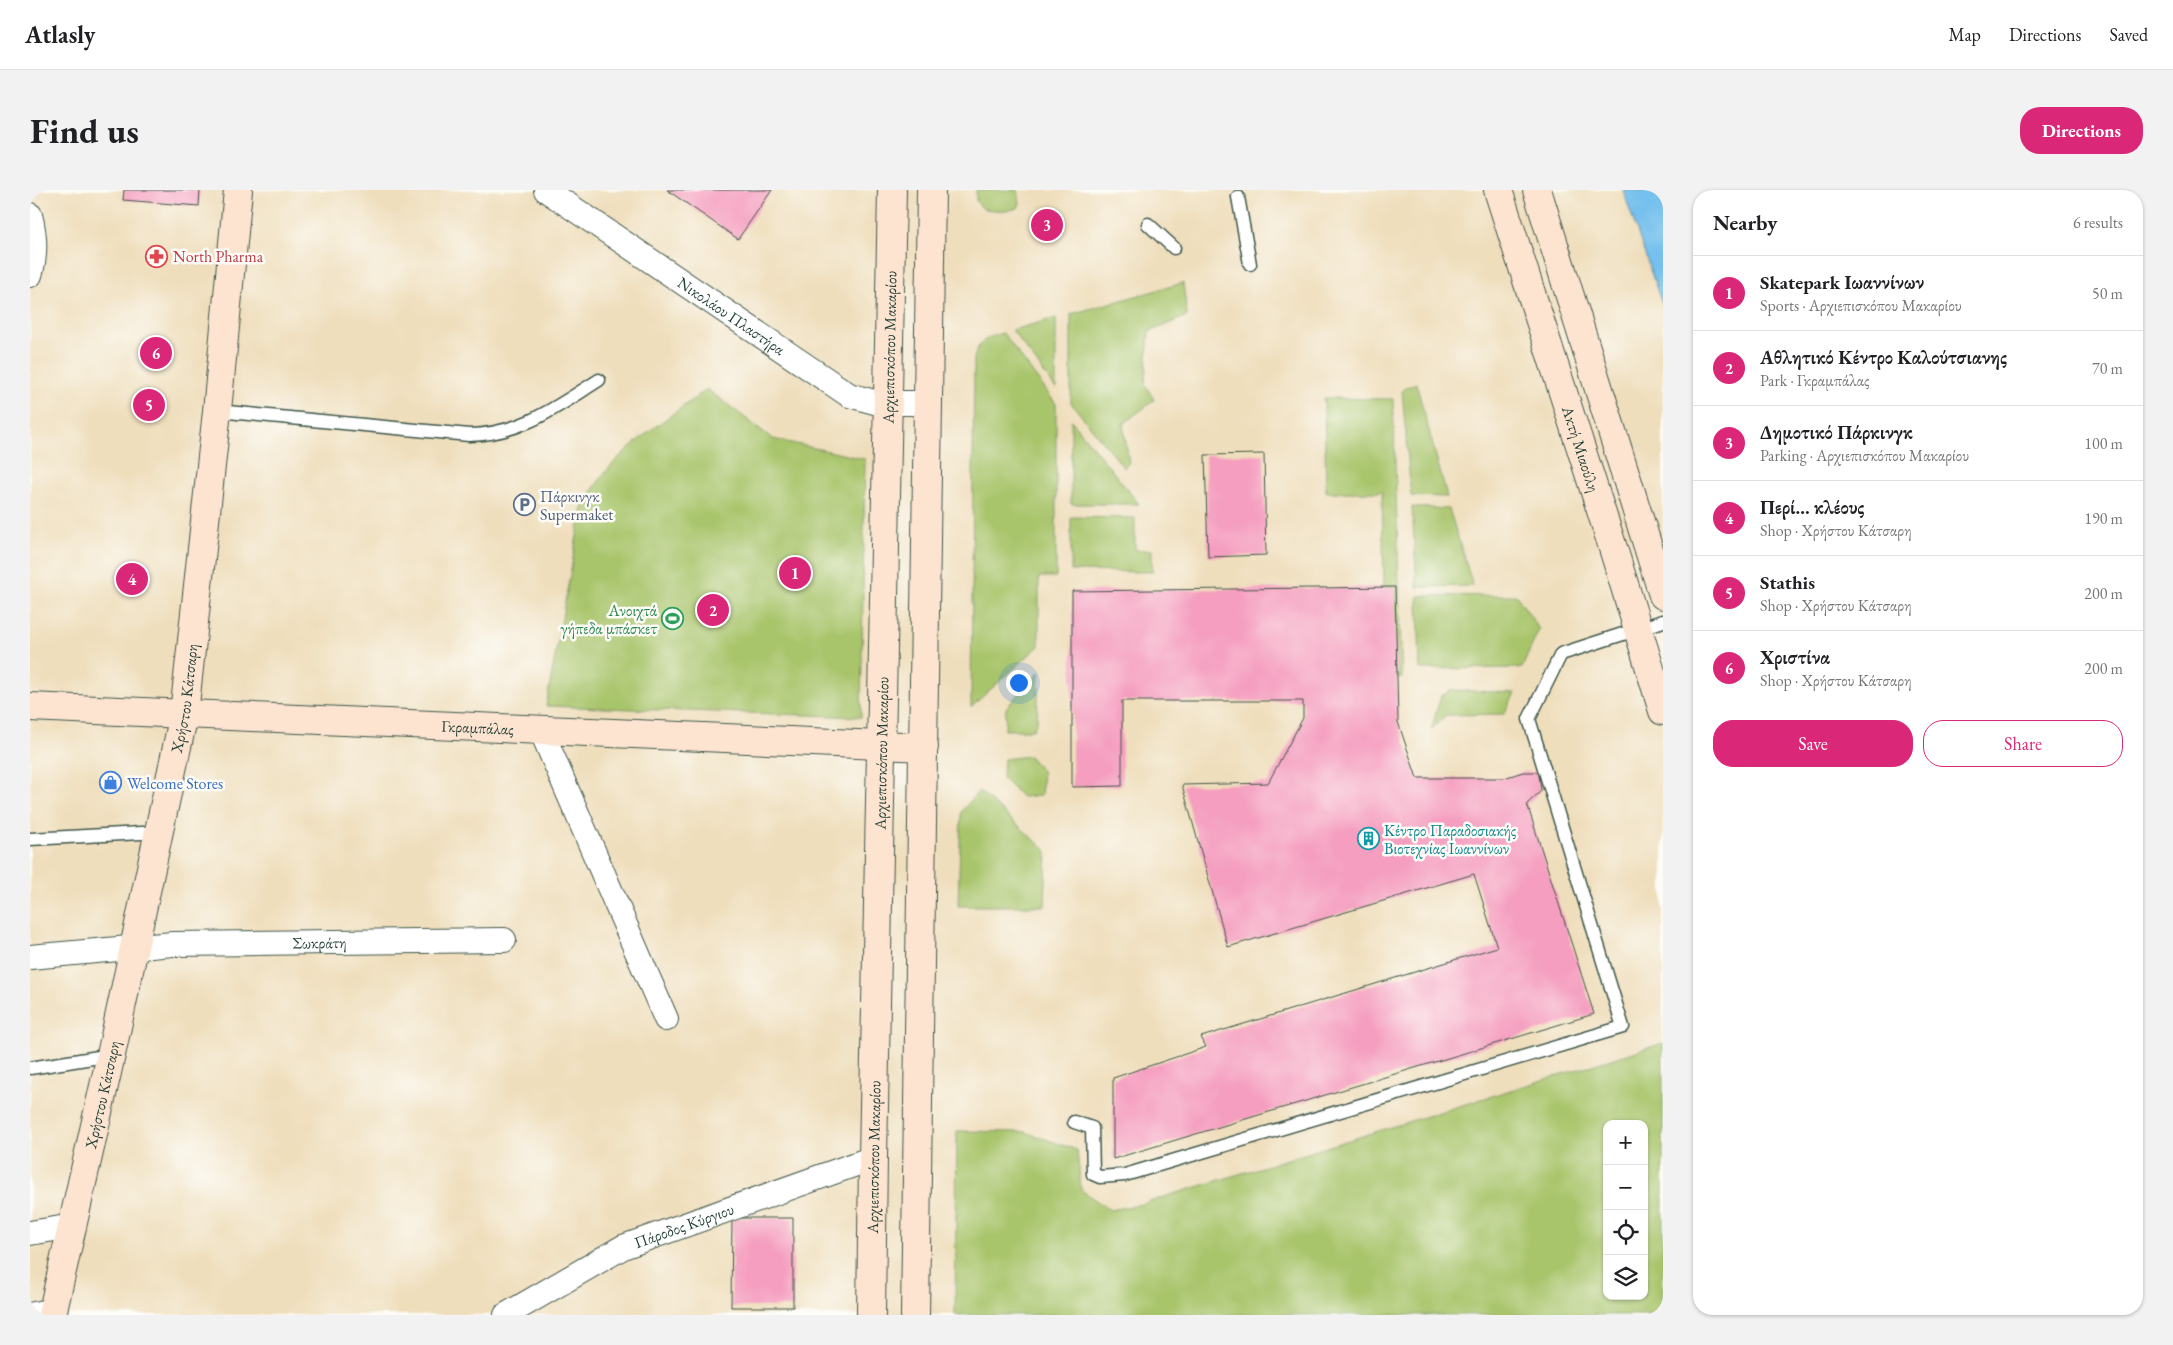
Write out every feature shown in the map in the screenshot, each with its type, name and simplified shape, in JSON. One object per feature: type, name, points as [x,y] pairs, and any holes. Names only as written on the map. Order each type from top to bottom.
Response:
[{"type":"main road","name":"Χρήστου Κάτσαρη","points":[[45,1313],[73,1226],[160,832],[184,714],[217,411],[238,190]]},
{"type":"main road","name":"Αρχιεπισκόπου Μακαρίου","points":[[871,1315],[872,1158],[892,190]]},
{"type":"main road","points":[[916,1315],[930,403],[931,190]]},
{"type":"main road","name":"Ακτή Μιαούλη","points":[[1498,190],[1651,625],[1663,711]]},
{"type":"main road","points":[[1537,190],[1663,595]]},
{"type":"main road","name":"Γκραμπάλας","points":[[30,707],[924,747]]},
{"type":"street","name":"Νικολάου Πλαστήρα","points":[[546,190],[849,395],[888,404],[930,403]]},
{"type":"street","points":[[30,215],[33,229],[34,254],[30,275]]},
{"type":"street","points":[[541,730],[666,1019]]},
{"type":"street","name":"Σωκράτη","points":[[30,957],[135,946],[504,940]]},
{"type":"street","name":"Πάροδος Κύργιου","points":[[506,1315],[623,1247],[872,1158]]},
{"type":"street","points":[[30,1233],[73,1226]]},
{"type":"lane","points":[[1238,197],[1250,264]]},
{"type":"lane","points":[[1148,224],[1174,248]]},
{"type":"lane","points":[[217,411],[484,435],[516,428],[540,418],[599,380]]},
{"type":"lane","points":[[1074,1122],[1092,1128],[1093,1174],[1100,1177],[1125,1176],[1623,1027],[1529,719],[1561,654],[1651,625]]},
{"type":"lane","points":[[30,839],[160,832]]},
{"type":"lane","points":[[30,1068],[111,1055]]},
{"type":"green space","points":[[976,190],[1018,190],[1020,203],[1018,208],[1006,211],[983,209],[976,201]]},
{"type":"green space","points":[[1183,283],[1187,316],[1149,332],[1145,384],[1154,400],[1123,424],[1129,463],[1124,468],[1071,403],[1071,314]]},
{"type":"green space","points":[[1056,318],[1056,389],[1012,330]]},
{"type":"green space","points":[[1003,333],[1056,404],[1056,577],[1039,577],[1039,646],[971,707],[974,359],[980,344],[992,336]]},
{"type":"green space","points":[[1416,383],[1447,497],[1411,496],[1402,390]]},
{"type":"green space","points":[[707,389],[773,439],[865,459],[861,717],[546,706],[581,514],[591,494],[603,475],[635,443]]},
{"type":"green space","points":[[1324,398],[1393,399],[1402,678],[1397,678],[1394,587],[1384,587],[1382,492],[1326,492]]},
{"type":"green space","points":[[1071,420],[1139,504],[1071,504]]},
{"type":"green space","points":[[1412,507],[1449,509],[1473,586],[1417,587]]},
{"type":"green space","points":[[1071,517],[1135,518],[1135,550],[1152,550],[1152,572],[1071,571]]},
{"type":"green space","points":[[1516,595],[1539,629],[1522,668],[1420,669],[1418,596]]},
{"type":"green space","points":[[1039,672],[1037,722],[1033,730],[1005,730],[1006,708]]},
{"type":"green space","points":[[1452,690],[1515,693],[1504,714],[1446,715],[1431,730],[1441,696]]},
{"type":"green space","points":[[1029,756],[1043,772],[1041,796],[1022,797],[1002,778],[1004,759]]},
{"type":"green space","points":[[979,791],[1047,851],[1045,906],[958,906],[961,812]]},
{"type":"green space","points":[[1663,1043],[1663,1315],[955,1315],[957,1131],[1025,1132],[1077,1150],[1081,1190],[1110,1210],[1142,1204]]},
{"type":"water","points":[[1623,190],[1663,190],[1663,305],[1658,293]]},
{"type":"building","points":[[124,190],[200,190],[199,206],[123,200]]},
{"type":"building","points":[[667,190],[772,190],[738,239]]},
{"type":"building","points":[[1264,454],[1266,555],[1208,557],[1205,455]]},
{"type":"building","name":"Κέντρο Παραδοσιακής Βιοτεχνίας Ιωαννίνων","points":[[1395,587],[1398,722],[1417,778],[1504,778],[1523,772],[1539,772],[1541,791],[1527,804],[1594,1014],[1113,1159],[1113,1078],[1206,1047],[1201,1037],[1497,947],[1474,874],[1228,947],[1182,785],[1268,783],[1303,718],[1303,701],[1122,701],[1122,786],[1072,787],[1072,591]]},
{"type":"building","points":[[732,1218],[793,1218],[793,1307],[731,1307]]},
{"type":"place","name":"Δημοτικό Πάρκινγκ","points":[[1047,225]]},
{"type":"place","name":"North Pharma","points":[[157,256]]},
{"type":"place","name":"Χριστίνα","points":[[156,353]]},
{"type":"place","name":"Stathis","points":[[149,405]]},
{"type":"place","name":"Πάρκινγκ Supermaket","points":[[524,505]]},
{"type":"place","name":"Skatepark Ιωαννίνων","points":[[795,573]]},
{"type":"place","name":"Περί... κλέους","points":[[132,579]]},
{"type":"place","name":"Αθλητικό Κέντρο Καλούτσιανης","points":[[713,610]]},
{"type":"place","name":"Ανοιχτά γήπεδα μπάσκετ","points":[[673,619]]},
{"type":"place","name":"Welcome Stores","points":[[111,783]]},
{"type":"place","name":"Κέντρο Παραδοσιακής Βιοτεχνίας Ιωαννίνων","points":[[1368,839]]}]
